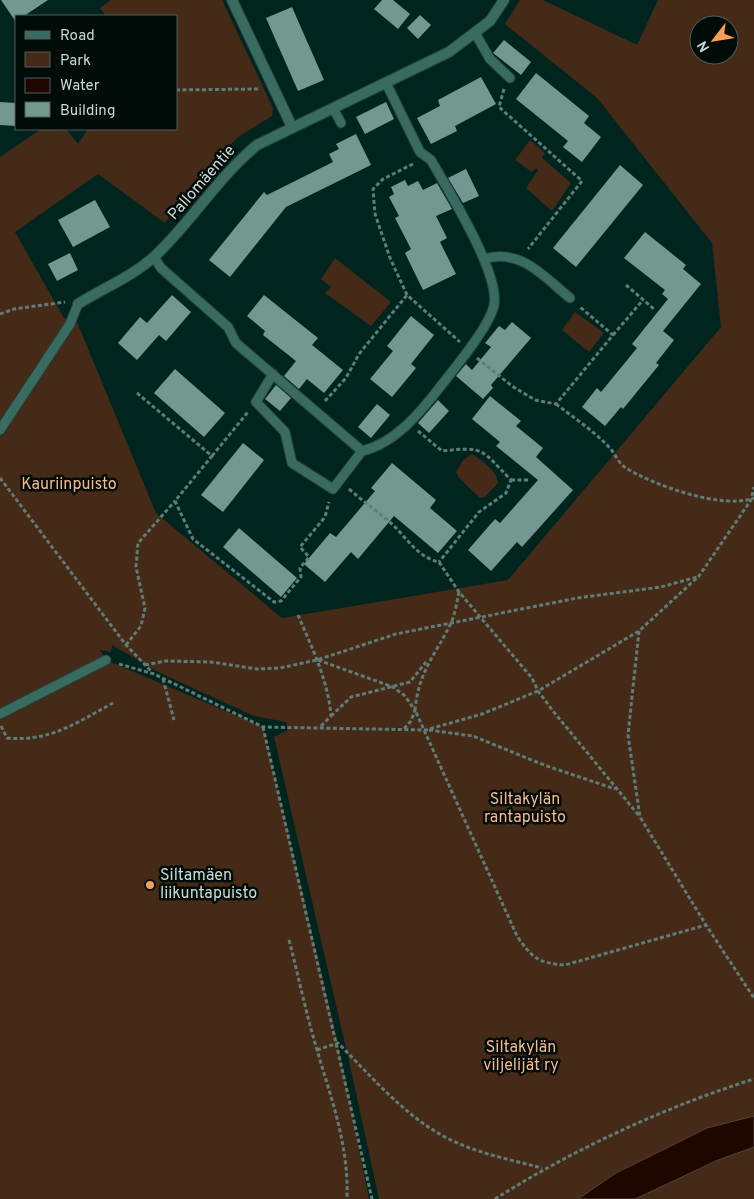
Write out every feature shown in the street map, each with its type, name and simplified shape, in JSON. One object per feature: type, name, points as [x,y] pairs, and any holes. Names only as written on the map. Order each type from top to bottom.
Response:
[{"type":"street","points":[[232,0],[292,127]]},
{"type":"street","name":"Pallomäentie","points":[[78,304],[140,268],[154,257],[183,229],[241,158],[257,145],[449,52],[490,22],[504,0]]},
{"type":"lane","points":[[475,34],[490,59],[510,78]]},
{"type":"lane","points":[[273,374],[256,402],[285,432],[292,463],[333,489],[362,451],[378,447],[409,423],[436,393],[478,336],[494,305],[493,287],[474,235],[431,160],[420,152],[386,84]]},
{"type":"lane","points":[[334,108],[341,124]]},
{"type":"lane","points":[[484,259],[496,256],[520,259],[570,298]]},
{"type":"lane","points":[[154,257],[161,268],[228,327],[236,343],[362,451]]},
{"type":"lane","points":[[0,430],[70,324],[78,304]]},
{"type":"lane","points":[[0,714],[106,660]]},
{"type":"path","points":[[510,78],[502,92],[500,107],[582,181],[520,259]]},
{"type":"path","points":[[178,90],[274,89]]},
{"type":"path","points":[[626,285],[655,310]]},
{"type":"path","points":[[316,411],[346,378],[359,354],[407,295]]},
{"type":"path","points":[[613,335],[643,300]]},
{"type":"path","points":[[0,314],[14,309],[59,302],[78,304]]},
{"type":"path","points":[[137,393],[212,456]]},
{"type":"path","points":[[126,645],[141,626],[145,608],[136,567],[138,543],[256,402]]},
{"type":"path","points":[[556,404],[610,448],[624,467],[635,473],[671,488],[705,499],[752,499]]},
{"type":"path","points":[[409,423],[442,451],[473,448],[484,452],[511,480],[528,480]]},
{"type":"path","points":[[0,478],[126,645],[154,674]]},
{"type":"path","points":[[439,562],[479,512],[506,493],[511,480]]},
{"type":"path","points":[[339,481],[394,526],[406,540],[429,560],[439,562],[459,592],[532,678],[538,691],[640,817],[706,925],[754,998]]},
{"type":"path","points":[[426,730],[482,714],[538,691],[639,631],[699,576],[752,499],[754,487]]},
{"type":"path","points":[[175,501],[193,539],[274,602],[281,601],[301,577],[300,568],[309,557],[300,547],[325,517],[333,489]]},
{"type":"path","points":[[145,665],[166,662],[211,662],[257,669],[280,668],[318,660],[396,634],[577,598],[660,587],[699,576]]},
{"type":"path","points":[[318,728],[335,710],[351,698],[410,682],[429,660],[452,622],[459,592]]},
{"type":"path","points":[[298,615],[318,660],[330,695],[331,716]]},
{"type":"path","points":[[639,631],[628,735],[640,817]]},
{"type":"path","points":[[106,660],[154,674],[263,727],[426,730],[473,736],[544,764],[616,789]]},
{"type":"path","points":[[318,660],[393,687],[405,696],[426,730],[517,936],[529,953],[545,963],[565,965],[706,925]]},
{"type":"path","points":[[403,731],[411,721],[415,710],[417,694],[429,660]]},
{"type":"path","points":[[163,678],[174,720]]},
{"type":"path","points":[[0,725],[7,738],[28,739],[54,734],[113,704]]},
{"type":"path","points":[[263,727],[338,1043],[372,1199]]},
{"type":"path","points":[[289,940],[299,989],[341,1125],[348,1184],[347,1199]]},
{"type":"path","points":[[317,1050],[338,1043]]},
{"type":"path","points":[[338,1043],[420,1121],[450,1140],[481,1152],[543,1168]]},
{"type":"path","points":[[495,1199],[543,1168],[697,1097],[754,1079]]},
{"type":"green space","points":[[111,0],[222,0],[273,108],[272,116],[238,137],[211,164],[165,223],[98,174],[15,232],[64,318],[77,322],[156,513],[282,618],[508,580],[721,327],[712,243],[597,98],[505,24],[520,0],[543,0],[637,45],[658,0],[754,0],[754,1116],[707,1128],[616,1173],[578,1199],[379,1199],[274,737],[288,730],[286,722],[254,716],[158,672],[112,645],[111,652],[100,650],[106,660],[263,727],[338,1043],[369,1199],[0,1199],[0,157],[40,130],[67,130],[78,144],[87,130],[178,130],[178,15],[105,15],[100,8]]},
{"type":"green space","points":[[530,140],[545,153],[542,158],[571,183],[552,211],[526,188],[538,170],[536,168],[532,172],[515,160]]},
{"type":"green space","points":[[335,258],[391,302],[371,326],[325,293],[331,287],[321,279]]},
{"type":"green space","points":[[575,312],[604,333],[589,352],[562,330]]},
{"type":"green space","points":[[472,454],[488,466],[497,478],[498,483],[485,497],[480,498],[459,478],[456,472],[463,460]]},
{"type":"green space","points":[[754,1147],[754,1199],[635,1199],[718,1160]]},
{"type":"water","points":[[754,1116],[754,1147],[718,1160],[635,1199],[578,1199],[616,1173],[707,1128]]},
{"type":"building","points":[[1,0],[48,0],[26,15],[15,15],[15,21]]},
{"type":"building","points":[[382,0],[393,0],[410,14],[398,29],[374,9]]},
{"type":"building","points":[[292,7],[324,80],[298,91],[266,18]]},
{"type":"building","points":[[420,15],[431,25],[418,39],[407,28]]},
{"type":"building","points":[[504,40],[531,62],[521,75],[493,53]]},
{"type":"building","points":[[536,73],[589,116],[584,123],[601,137],[582,162],[563,147],[568,141],[516,99]]},
{"type":"building","points":[[481,77],[496,104],[455,126],[457,131],[431,144],[417,118],[440,106],[438,100]]},
{"type":"building","points":[[0,102],[15,103],[15,126],[0,125]]},
{"type":"building","points":[[386,102],[394,119],[365,134],[356,117]]},
{"type":"building","points":[[356,134],[371,165],[286,207],[230,277],[209,260],[264,192],[267,195],[333,162],[329,154],[339,149],[336,144]]},
{"type":"building","points":[[620,165],[643,185],[576,267],[553,248]]},
{"type":"building","points":[[466,169],[479,196],[463,203],[448,178]]},
{"type":"building","points":[[405,180],[408,186],[418,181],[423,190],[437,183],[452,209],[436,216],[447,238],[440,242],[456,274],[423,290],[405,253],[411,249],[395,218],[399,216],[389,197],[394,194],[391,187]]},
{"type":"building","points":[[95,200],[110,227],[73,247],[58,220]]},
{"type":"building","points":[[645,232],[686,265],[683,269],[701,284],[663,331],[674,340],[656,363],[659,365],[623,409],[621,407],[605,426],[582,407],[597,388],[601,392],[637,348],[632,344],[668,299],[662,294],[665,290],[624,258]]},
{"type":"building","points":[[70,253],[78,270],[57,281],[48,264]]},
{"type":"building","points":[[172,295],[191,312],[166,341],[159,335],[137,360],[118,343],[140,317],[147,323]]},
{"type":"building","points":[[264,295],[318,338],[312,345],[343,370],[324,393],[307,379],[299,389],[284,376],[296,361],[263,335],[265,331],[247,316]]},
{"type":"building","points":[[411,316],[434,335],[411,364],[416,368],[392,397],[370,379],[393,351],[387,346]]},
{"type":"building","points":[[512,322],[531,338],[491,385],[493,388],[483,399],[456,376],[466,364],[472,370],[491,347],[485,343],[499,326],[505,330]]},
{"type":"building","points":[[175,369],[225,413],[204,437],[154,393]]},
{"type":"building","points":[[276,385],[291,398],[280,411],[265,399]]},
{"type":"building","points":[[490,396],[521,421],[516,426],[543,448],[536,457],[573,490],[522,547],[517,542],[491,571],[468,550],[495,519],[500,523],[538,480],[496,446],[500,442],[472,419]]},
{"type":"building","points":[[438,400],[449,411],[429,433],[418,423]]},
{"type":"building","points":[[377,404],[390,415],[371,438],[358,427]]},
{"type":"building","points":[[243,443],[264,460],[223,512],[201,495]]},
{"type":"building","points":[[392,463],[436,500],[430,508],[457,531],[438,553],[394,516],[358,559],[351,552],[325,582],[304,564],[330,533],[336,537],[375,491],[371,488]]},
{"type":"building","points":[[239,528],[297,578],[281,597],[223,547]]},
{"type":"place","name":"Siltamäen liikuntapuisto","points":[[150,885]]},
{"type":"park label","name":"Kauriinpuisto","points":[[69,485]]},
{"type":"park label","name":"Siltakylän rantapuisto","points":[[525,809]]},
{"type":"park label","name":"Siltakylän viljelijät ry","points":[[521,1057]]}]
